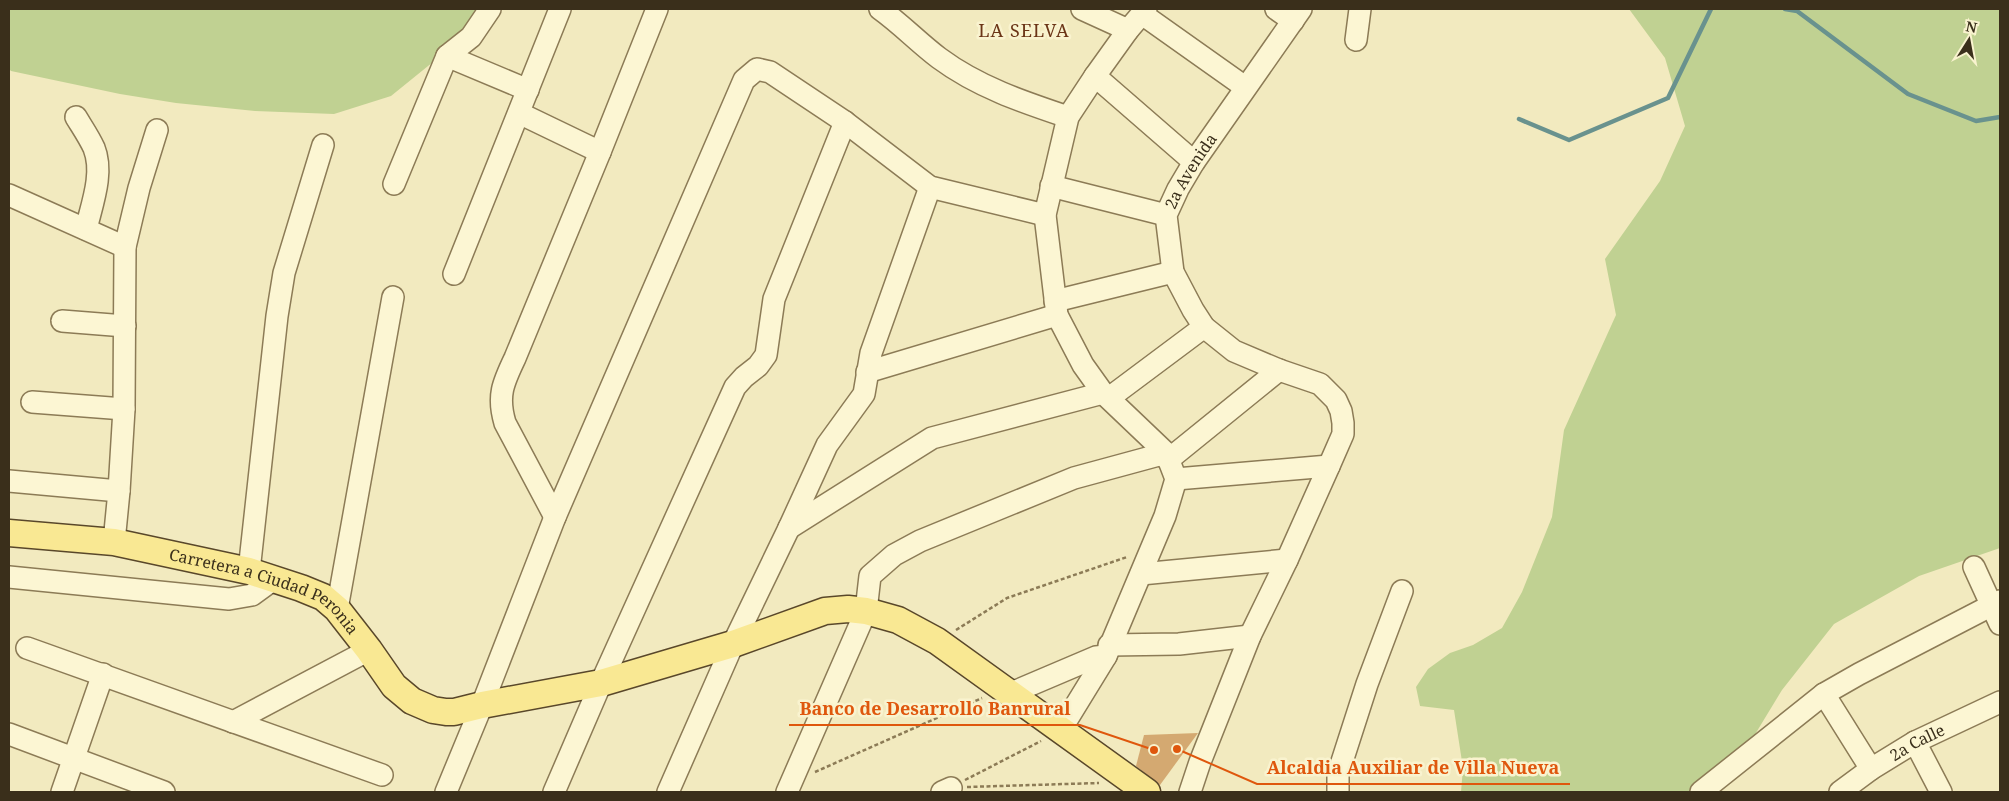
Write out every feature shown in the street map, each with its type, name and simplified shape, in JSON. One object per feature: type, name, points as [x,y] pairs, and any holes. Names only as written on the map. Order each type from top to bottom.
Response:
[{"type":"main road","name":"Carretera a Ciudad Peronia","points":[[9,533],[114,542],[248,571],[323,597],[337,609],[370,650],[394,686],[412,701],[433,710],[446,712],[601,683],[732,644],[825,611],[848,609],[866,611],[898,620],[938,641],[1006,692],[1147,792]]},
{"type":"street","points":[[394,184],[447,56],[471,37],[490,9]]},
{"type":"street","points":[[454,274],[560,9]]},
{"type":"street","points":[[555,517],[518,450],[505,422],[500,406],[504,380],[515,358],[600,152],[657,9]]},
{"type":"street","points":[[880,9],[940,59],[989,88],[1014,99],[1068,117]]},
{"type":"street","points":[[1082,9],[1128,30]]},
{"type":"street","points":[[1276,9],[1297,15]]},
{"type":"street","points":[[1356,40],[1360,9]]},
{"type":"street","points":[[1170,464],[1106,395],[1083,365],[1056,308],[1045,215],[1068,117],[1095,76],[1144,11],[1245,88]]},
{"type":"street","name":"2a Avenida","points":[[1190,792],[1250,636],[1287,560],[1343,434],[1341,411],[1336,400],[1320,384],[1279,370],[1234,351],[1204,327],[1173,272],[1166,215],[1178,189],[1194,162],[1297,15]]},
{"type":"street","points":[[447,56],[528,90]]},
{"type":"street","points":[[446,792],[555,517],[744,80],[757,69],[770,72],[845,122],[930,187],[1045,215]]},
{"type":"street","points":[[1095,76],[1194,162]]},
{"type":"street","points":[[519,114],[600,152]]},
{"type":"street","points":[[76,117],[94,148],[98,162],[98,174],[86,229]]},
{"type":"street","points":[[554,792],[601,683],[736,387],[744,377],[758,366],[766,355],[774,299],[845,122]]},
{"type":"street","points":[[114,542],[120,491],[124,409],[125,247],[139,188],[157,130]]},
{"type":"street","points":[[248,571],[281,290],[284,273],[323,145]]},
{"type":"street","points":[[1051,186],[1166,215]]},
{"type":"street","points":[[668,792],[732,644],[827,445],[864,394],[871,353],[930,187]]},
{"type":"street","points":[[9,195],[125,247]]},
{"type":"street","points":[[867,372],[1056,308],[1173,272]]},
{"type":"street","points":[[337,609],[393,297]]},
{"type":"street","points":[[62,321],[125,326]]},
{"type":"street","points":[[789,528],[932,438],[1106,395],[1204,327]]},
{"type":"street","points":[[1060,731],[1108,651],[1142,574],[1165,516],[1170,464],[1279,370]]},
{"type":"street","points":[[32,402],[124,409]]},
{"type":"street","points":[[789,787],[866,611],[870,576],[894,554],[920,541],[1074,478],[1170,464],[1329,466]]},
{"type":"street","points":[[9,481],[120,491]]},
{"type":"street","points":[[1142,574],[1287,560]]},
{"type":"street","points":[[1701,792],[1824,694],[1859,674],[1997,611],[1974,567]]},
{"type":"street","points":[[9,577],[229,599],[252,595],[274,579]]},
{"type":"street","points":[[1338,792],[1338,774],[1367,684],[1402,591]]},
{"type":"street","points":[[1006,692],[1096,658],[1108,651],[1250,636]]},
{"type":"street","points":[[27,648],[382,775]]},
{"type":"street","points":[[233,722],[370,650]]},
{"type":"street","points":[[62,792],[103,674]]},
{"type":"street","points":[[1824,694],[1871,769]]},
{"type":"street","name":"2a Calle","points":[[1840,792],[1871,769],[1916,742],[2000,702]]},
{"type":"street","points":[[9,734],[164,792]]},
{"type":"street","points":[[1916,742],[1941,792]]},
{"type":"path","points":[[938,641],[1007,598],[1152,549]]},
{"type":"path","points":[[789,787],[1006,692]]},
{"type":"path","points":[[946,790],[1060,731]]},
{"type":"path","points":[[946,790],[1103,783],[1123,776]]},
{"type":"green space","points":[[9,9],[481,9],[454,45],[391,96],[334,114],[255,111],[176,103],[120,94],[11,71],[9,69]]},
{"type":"green space","points":[[1629,9],[2000,9],[2000,548],[1919,576],[1834,624],[1782,690],[1751,741],[1694,792],[1461,792],[1463,768],[1454,710],[1420,706],[1416,687],[1428,669],[1450,653],[1473,645],[1502,628],[1522,592],[1552,517],[1564,430],[1616,315],[1605,259],[1660,181],[1685,126],[1665,58]]},
{"type":"building","points":[[1198,733],[1160,785],[1136,766],[1144,735]]},
{"type":"waterway","points":[[1519,119],[1569,140],[1668,98],[1711,9]]},
{"type":"waterway","points":[[1785,9],[1797,11],[1908,94],[1976,121],[2000,117]]},
{"type":"place","name":"Alcaldia Auxiliar de Villa Nueva","points":[[1177,749]]},
{"type":"place","name":"Banco de Desarrollo Banrural","points":[[1154,750]]},
{"type":"district","name":"LA SELVA","points":[[1024,31]]}]
